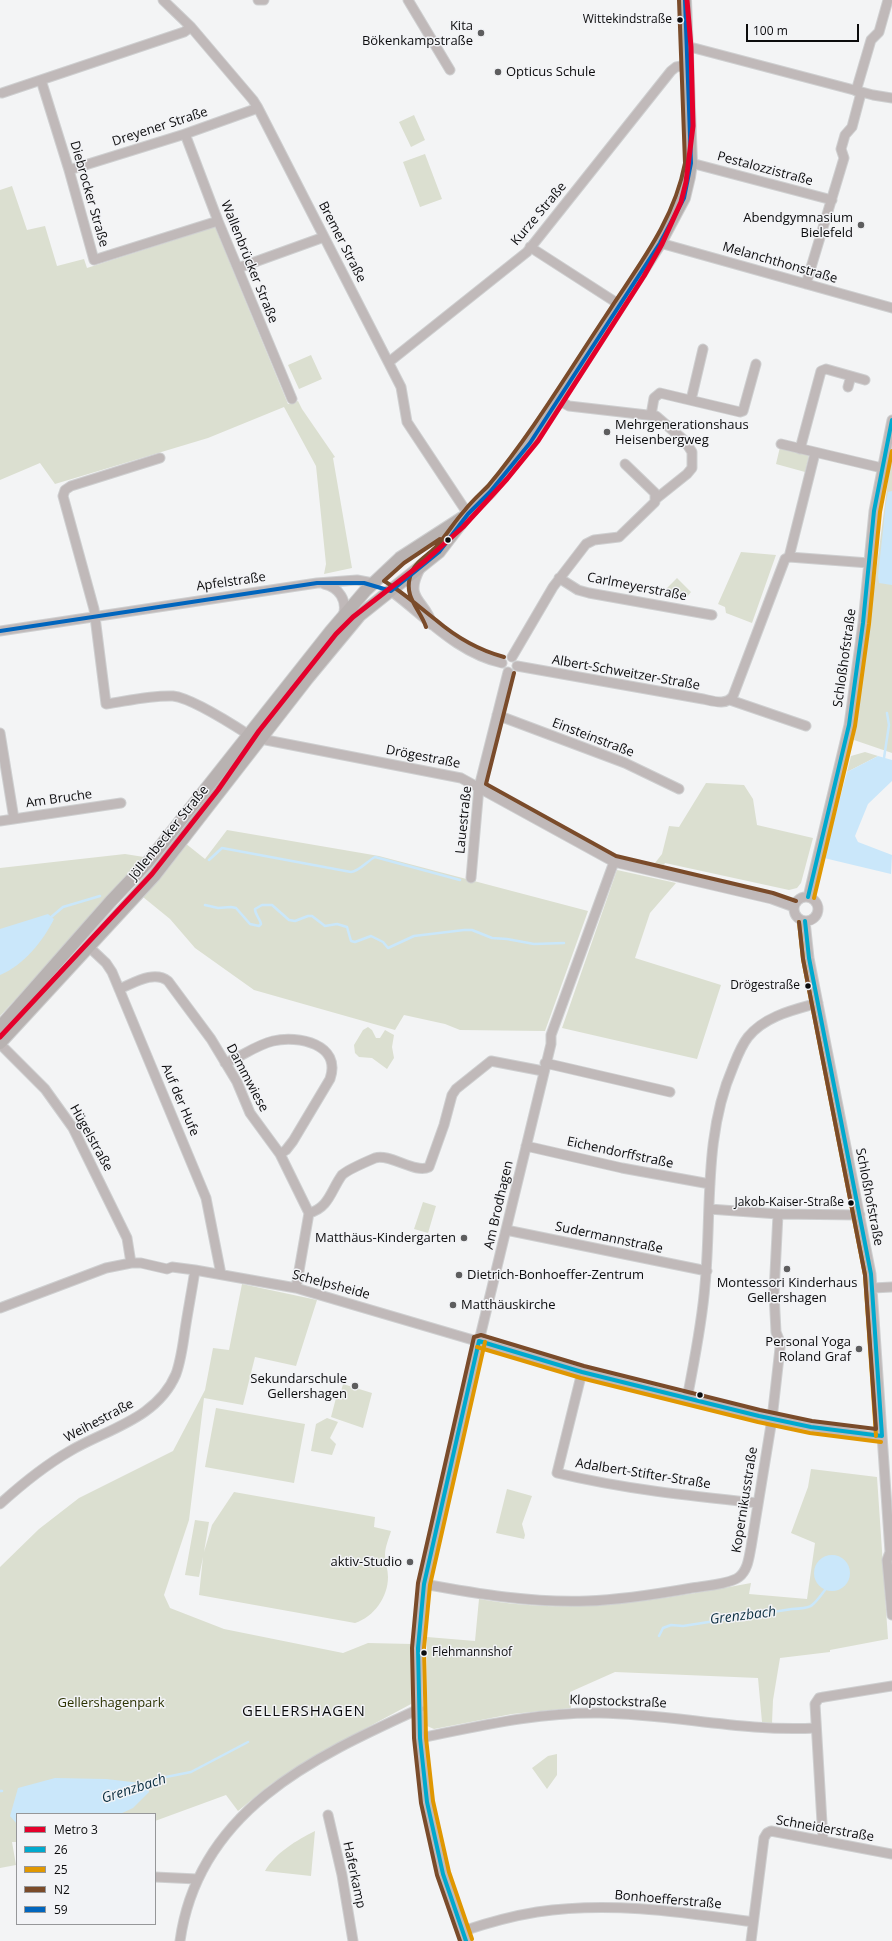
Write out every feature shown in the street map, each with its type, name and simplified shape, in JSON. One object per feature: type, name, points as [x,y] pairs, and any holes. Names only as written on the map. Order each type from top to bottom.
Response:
[{"type":"main road","name":"Jöllenbecker Straße","points":[[0,1043],[161,868],[306,679],[357,618],[420,569],[439,552],[468,514],[490,492],[518,459],[558,400],[660,243],[684,198],[690,177],[691,163],[685,0]]},
{"type":"main road","name":"Jöllenbecker Straße","points":[[0,1027],[111,901],[148,862],[343,616],[373,583],[407,553],[468,514]]},
{"type":"main road","points":[[373,583],[392,591]]},
{"type":"street","name":"Bremer Straße","points":[[163,0],[191,27],[254,100],[401,387],[407,422],[468,514]]},
{"type":"street","points":[[258,0],[264,0]]},
{"type":"street","points":[[408,0],[450,70]]},
{"type":"street","points":[[806,284],[844,158],[841,149],[845,135],[852,127],[871,40],[879,32],[888,0]]},
{"type":"street","points":[[2,94],[184,32],[191,27]]},
{"type":"street","points":[[686,49],[694,48],[859,92],[892,98]]},
{"type":"street","name":"Kurze Straße","points":[[389,362],[522,256],[671,71],[676,67],[687,65]]},
{"type":"street","name":"Diebrocker Straße","points":[[41,80],[69,170],[94,260],[218,221]]},
{"type":"street","name":"Dreyener Straße","points":[[69,170],[185,134],[258,108]]},
{"type":"street","name":"Wallenbrücker Straße","points":[[185,134],[218,221],[292,399]]},
{"type":"street","name":"Pestalozzistraße","points":[[691,163],[832,200]]},
{"type":"street","points":[[238,268],[324,238]]},
{"type":"street","name":"Melanchthonstraße","points":[[660,243],[892,308]]},
{"type":"street","points":[[530,247],[620,305]]},
{"type":"street","points":[[690,400],[703,349]]},
{"type":"street","points":[[558,400],[569,406],[651,415],[654,398],[658,394],[740,412],[743,411],[756,364]]},
{"type":"street","points":[[800,449],[819,373],[826,369],[865,380]]},
{"type":"street","points":[[848,387],[851,376]]},
{"type":"street","name":"Carlmeyerstraße","points":[[512,657],[559,578],[586,544],[594,540],[620,538],[652,506],[657,498],[687,474],[692,468],[693,456],[690,447],[660,418],[651,415]]},
{"type":"street","name":"Schloßhofstraße","points":[[808,897],[846,742],[863,623],[874,517],[892,420]]},
{"type":"street","points":[[781,444],[882,468]]},
{"type":"street","points":[[789,557],[815,453]]},
{"type":"street","points":[[160,458],[71,486],[64,492],[63,501],[87,580],[94,616],[106,704],[166,696],[177,697],[196,705],[249,735]]},
{"type":"street","points":[[625,464],[655,493],[657,498]]},
{"type":"street","points":[[730,700],[783,561],[789,557],[869,563]]},
{"type":"street","points":[[420,569],[414,581],[415,596],[430,616],[432,625]]},
{"type":"street","name":"Carlmeyerstraße","points":[[559,578],[578,590],[589,593],[712,615]]},
{"type":"street","name":"Apfelstraße","points":[[0,631],[317,583],[356,580],[373,583]]},
{"type":"street","points":[[317,583],[327,584],[335,588],[344,603],[343,616]]},
{"type":"street","points":[[392,591],[432,625],[464,647],[492,661],[502,663]]},
{"type":"street","points":[[512,657],[516,660],[517,666],[513,671],[508,672],[503,668],[502,663],[505,658],[512,657]]},
{"type":"street","name":"Albert-Schweitzer-Straße","points":[[517,666],[721,702],[730,700],[806,726]]},
{"type":"street","name":"Lauestraße","points":[[471,878],[480,787],[508,672]]},
{"type":"street","name":"Einsteinstraße","points":[[497,715],[611,758],[679,789]]},
{"type":"street","points":[[0,733],[14,819]]},
{"type":"street","name":"Drögestraße","points":[[262,737],[266,740],[461,778],[480,787],[614,862],[772,899],[794,907]]},
{"type":"street","name":"Am Bruche","points":[[0,821],[121,804]]},
{"type":"street","name":"Am Brodhagen","points":[[466,1941],[448,1889],[431,1824],[424,1783],[420,1738],[418,1648],[424,1584],[479,1341],[553,1027],[614,862]]},
{"type":"street","points":[[808,897],[816,902],[818,909],[814,918],[805,921],[796,915],[794,907],[798,900],[808,897]]},
{"type":"street","name":"Schloßhofstraße","points":[[805,921],[809,958],[873,1288],[891,1553],[887,1560],[892,1615]]},
{"type":"street","name":"Auf der Hufe","points":[[89,947],[110,967],[206,1198],[221,1274]]},
{"type":"street","name":"Dammwiese","points":[[119,989],[154,976],[165,978],[211,1039],[238,1084],[250,1113],[280,1154],[309,1213]]},
{"type":"street","points":[[687,1399],[702,1321],[706,1271],[711,1157],[717,1116],[731,1071],[748,1038],[757,1028],[780,1015],[818,1003]]},
{"type":"street","points":[[225,1063],[266,1043],[278,1040],[303,1042],[322,1049],[330,1056],[333,1068],[330,1079],[293,1141],[286,1150],[280,1154]]},
{"type":"street","name":"Hügelstraße","points":[[0,1043],[45,1089],[73,1128],[127,1238],[131,1263]]},
{"type":"street","points":[[296,1288],[309,1213],[316,1211],[325,1204],[344,1174],[375,1158],[380,1157],[421,1168],[429,1167],[454,1092],[488,1062],[496,1061],[544,1067],[670,1092]]},
{"type":"street","name":"Eichendorffstraße","points":[[526,1146],[622,1168],[710,1184]]},
{"type":"street","points":[[709,1209],[778,1214],[860,1215]]},
{"type":"street","name":"Kopernikusstraße","points":[[424,1584],[505,1598],[587,1601],[670,1592],[726,1582],[739,1577],[748,1564],[772,1419],[780,1348],[780,1342],[776,1332],[774,1293],[778,1214]]},
{"type":"street","name":"Sudermannstraße","points":[[506,1230],[706,1271]]},
{"type":"street","name":"Schelpsheide","points":[[0,1308],[106,1268],[131,1263],[153,1265],[156,1262],[168,1264],[172,1267],[221,1274],[296,1288],[582,1372],[687,1399],[772,1419],[861,1434],[882,1436]]},
{"type":"street","name":"Weihestraße","points":[[0,1504],[43,1468],[72,1450],[133,1420],[164,1394],[174,1379],[180,1361],[195,1270]]},
{"type":"street","points":[[873,1288],[892,1287]]},
{"type":"street","name":"Adalbert-Stifter-Straße","points":[[582,1372],[557,1473],[600,1483],[677,1495],[758,1503]]},
{"type":"street","points":[[823,1840],[814,1708],[816,1701],[819,1698],[892,1686]]},
{"type":"street","points":[[180,1941],[185,1915],[197,1879],[211,1855],[233,1824],[267,1794],[363,1735],[419,1709]]},
{"type":"street","name":"Klopstockstraße","points":[[420,1738],[525,1717],[575,1713],[655,1715],[755,1728],[816,1728]]},
{"type":"street","name":"Haferkamp","points":[[328,1815],[344,1881],[353,1941]]},
{"type":"street","name":"Schneiderstraße","points":[[751,1941],[765,1835],[771,1831],[892,1854]]},
{"type":"street","points":[[156,1877],[197,1879]]},
{"type":"street","name":"Bonhoefferstraße","points":[[463,1931],[502,1919],[536,1912],[586,1907],[648,1908],[753,1922]]},
{"type":"green space","points":[[414,115],[425,140],[411,147],[399,122]]},
{"type":"green space","points":[[425,154],[442,199],[420,207],[403,162]]},
{"type":"green space","points":[[12,186],[27,230],[45,226],[57,266],[84,259],[87,268],[215,227],[288,404],[298,401],[335,457],[333,458],[352,568],[324,574],[326,564],[316,466],[284,407],[208,438],[55,484],[40,463],[0,480],[0,190]]},
{"type":"green space","points":[[311,355],[322,379],[299,389],[288,365]]},
{"type":"green space","points":[[780,447],[809,455],[805,472],[776,464]]},
{"type":"green space","points":[[892,450],[892,753],[854,740]]},
{"type":"green space","points":[[741,552],[776,555],[752,623],[726,613],[725,607],[718,604]]},
{"type":"green space","points":[[677,578],[691,592],[687,597],[663,592]]},
{"type":"green space","points":[[865,752],[878,756],[847,772],[851,756]]},
{"type":"green space","points":[[706,783],[744,785],[753,799],[757,825],[813,838],[801,883],[797,888],[789,890],[665,863],[664,865],[655,863],[662,854],[669,826],[679,827]]},
{"type":"green space","points":[[227,830],[379,856],[588,911],[545,1031],[460,1030],[445,1024],[404,1015],[395,1030],[254,990],[195,948],[170,919],[143,897],[185,843],[205,859]]},
{"type":"green space","points":[[125,854],[144,857],[91,913],[76,934],[0,1016],[0,868]]},
{"type":"green space","points":[[617,870],[676,883],[650,913],[635,958],[721,985],[697,1059],[562,1028]]},
{"type":"green space","points":[[368,1027],[372,1030],[376,1038],[380,1038],[385,1030],[394,1035],[392,1047],[394,1058],[387,1069],[372,1058],[359,1057],[355,1053],[354,1045],[363,1030]]},
{"type":"green space","points":[[423,1202],[436,1206],[428,1233],[414,1229]]},
{"type":"green space","name":"Gellershagenpark","points":[[242,1284],[317,1300],[296,1366],[255,1357],[243,1405],[204,1398],[189,1520],[164,1595],[170,1608],[224,1629],[343,1653],[368,1643],[412,1644],[411,1704],[357,1733],[271,1784],[238,1811],[226,1795],[156,1821],[156,1813],[16,1813],[16,1842],[12,1842],[16,1865],[0,1868],[0,1567],[39,1529],[79,1498],[173,1451],[205,1390],[213,1348],[229,1350]]},
{"type":"green space","points":[[343,1384],[372,1393],[363,1428],[331,1417],[336,1398],[339,1399]]},
{"type":"green space","points":[[216,1408],[305,1424],[294,1483],[205,1467]]},
{"type":"green space","points":[[327,1418],[338,1422],[330,1438],[336,1444],[332,1455],[311,1451],[316,1424]]},
{"type":"green space","points":[[811,1469],[877,1477],[888,1639],[830,1650],[830,1652],[780,1658],[773,1700],[772,1723],[762,1722],[758,1678],[615,1672],[570,1692],[571,1708],[512,1714],[434,1729],[427,1726],[427,1637],[475,1641],[479,1599],[514,1604],[548,1606],[616,1604],[683,1595],[751,1583],[749,1594],[807,1599],[815,1543],[791,1533],[808,1487]]},
{"type":"green space","points":[[507,1489],[532,1496],[522,1524],[525,1535],[524,1539],[496,1533]]},
{"type":"green space","points":[[234,1492],[375,1517],[374,1527],[391,1531],[385,1552],[388,1574],[386,1592],[379,1605],[368,1616],[355,1623],[199,1595],[203,1557],[199,1577],[185,1575],[195,1520],[209,1522],[204,1552],[212,1525]]},
{"type":"green space","points":[[557,1754],[557,1775],[547,1789],[532,1768],[548,1756]]},
{"type":"green space","points":[[315,1831],[311,1876],[265,1871],[274,1858],[280,1853]]},
{"type":"water","points":[[892,491],[892,585],[879,583],[878,576],[886,503],[888,492]]},
{"type":"water","points":[[878,756],[892,760],[892,781],[868,804],[855,836],[858,842],[892,855],[891,874],[824,858],[847,772]]},
{"type":"water","points":[[48,914],[54,919],[32,952],[9,971],[0,975],[0,929]]},
{"type":"water","points":[[836,1555],[845,1560],[849,1566],[849,1580],[845,1586],[836,1591],[828,1591],[819,1586],[815,1580],[814,1569],[819,1560],[825,1556]]},
{"type":"water","points":[[55,1778],[106,1779],[141,1783],[147,1782],[149,1792],[133,1808],[122,1813],[16,1813],[16,1823],[10,1816],[18,1788]]},
{"type":"waterway","points":[[884,758],[889,725],[887,713]]},
{"type":"waterway","points":[[209,860],[222,848],[351,872],[357,870],[375,857],[460,880]]},
{"type":"waterway","points":[[50,918],[63,907],[100,896]]},
{"type":"waterway","points":[[205,905],[218,908],[236,908],[250,924],[259,926],[261,924],[255,909],[262,905],[272,905],[289,920],[295,921],[312,916],[325,926],[337,924],[347,927],[351,941],[355,942],[371,936],[383,942],[388,948],[414,936],[464,930],[472,930],[492,938],[534,944],[564,943]]},
{"type":"waterway","name":"Grenzbach","points":[[659,1636],[663,1628],[671,1625],[683,1626],[812,1606],[825,1590]]},
{"type":"waterway","name":"Grenzbach","points":[[146,1784],[156,1779],[191,1772],[248,1742]]},
{"type":"metro line","name":"3","points":[[0,1037],[152,874],[218,790],[259,731],[336,634],[353,617],[425,561],[463,527],[507,479],[538,441],[644,276],[662,244],[681,202],[686,182],[693,126],[691,47],[687,0]]},
{"type":"transit line","name":"N2","points":[[426,627],[409,591],[410,577],[414,568],[439,543],[457,519],[488,486],[520,445],[641,262],[653,243],[672,205],[680,185],[685,163],[679,0]]},
{"type":"transit line","name":"59","points":[[0,631],[317,583],[364,583],[391,591],[439,552],[468,514],[490,492],[530,443],[660,243],[684,198],[691,163],[685,0]]},
{"type":"transit line","name":"26","points":[[808,897],[849,725],[863,623],[874,511],[892,420]]},
{"type":"transit line","name":"25","points":[[814,898],[855,726],[869,624],[880,512],[892,451]]},
{"type":"transit line","name":"N2","points":[[440,539],[404,563],[384,581],[459,637],[476,647],[504,657]]},
{"type":"transit line","name":"N2","points":[[514,673],[486,784],[616,856],[773,893],[796,901]]},
{"type":"transit line","name":"26","points":[[805,921],[809,958],[871,1274],[882,1436]]},
{"type":"transit line","name":"25","points":[[799,922],[803,959],[865,1275],[876,1436]]},
{"type":"transit line","name":"N2","points":[[460,1941],[437,1875],[421,1803],[414,1738],[412,1648],[418,1583],[474,1337],[481,1335],[584,1366],[760,1410],[812,1421],[876,1429],[865,1275],[803,959],[799,922]]},
{"type":"transit line","name":"26","points":[[479,1341],[582,1372],[759,1416],[811,1427],[882,1436]]},
{"type":"transit line","name":"26","points":[[466,1941],[443,1874],[427,1802],[420,1738],[418,1648],[424,1584],[479,1341]]},
{"type":"transit line","name":"25","points":[[472,1939],[449,1872],[433,1801],[426,1738],[424,1648],[430,1585],[485,1342]]},
{"type":"transit line","name":"25","points":[[477,1347],[581,1378],[758,1422],[810,1433],[881,1442]]},
{"type":"place","name":"Wittekindstraße","points":[[680,20]]},
{"type":"place","name":"Kita Bökenkampstraße","points":[[481,33]]},
{"type":"place","name":"Opticus Schule","points":[[498,72]]},
{"type":"place","name":"Abendgymnasium Bielefeld","points":[[861,225]]},
{"type":"place","name":"Mehrgenerationshaus Heisenbergweg","points":[[607,432]]},
{"type":"place","name":"Drögestraße","points":[[808,986]]},
{"type":"place","name":"Jakob-Kaiser-Straße","points":[[851,1203]]},
{"type":"place","name":"Matthäus-Kindergarten","points":[[464,1238]]},
{"type":"place","name":"Montessori Kinderhaus Gellershagen","points":[[787,1269]]},
{"type":"place","name":"Dietrich-Bonhoeffer-Zentrum","points":[[459,1275]]},
{"type":"place","name":"Matthäuskirche","points":[[453,1305]]},
{"type":"place","name":"Personal Yoga Roland Graf","points":[[859,1349]]},
{"type":"place","name":"Sekundarschule Gellershagen","points":[[355,1386]]},
{"type":"place","name":"aktiv-Studio","points":[[410,1562]]},
{"type":"place","name":"Flehmannshof","points":[[424,1653]]},
{"type":"district","name":"GELLERSHAGEN","points":[[304,1712]]}]
